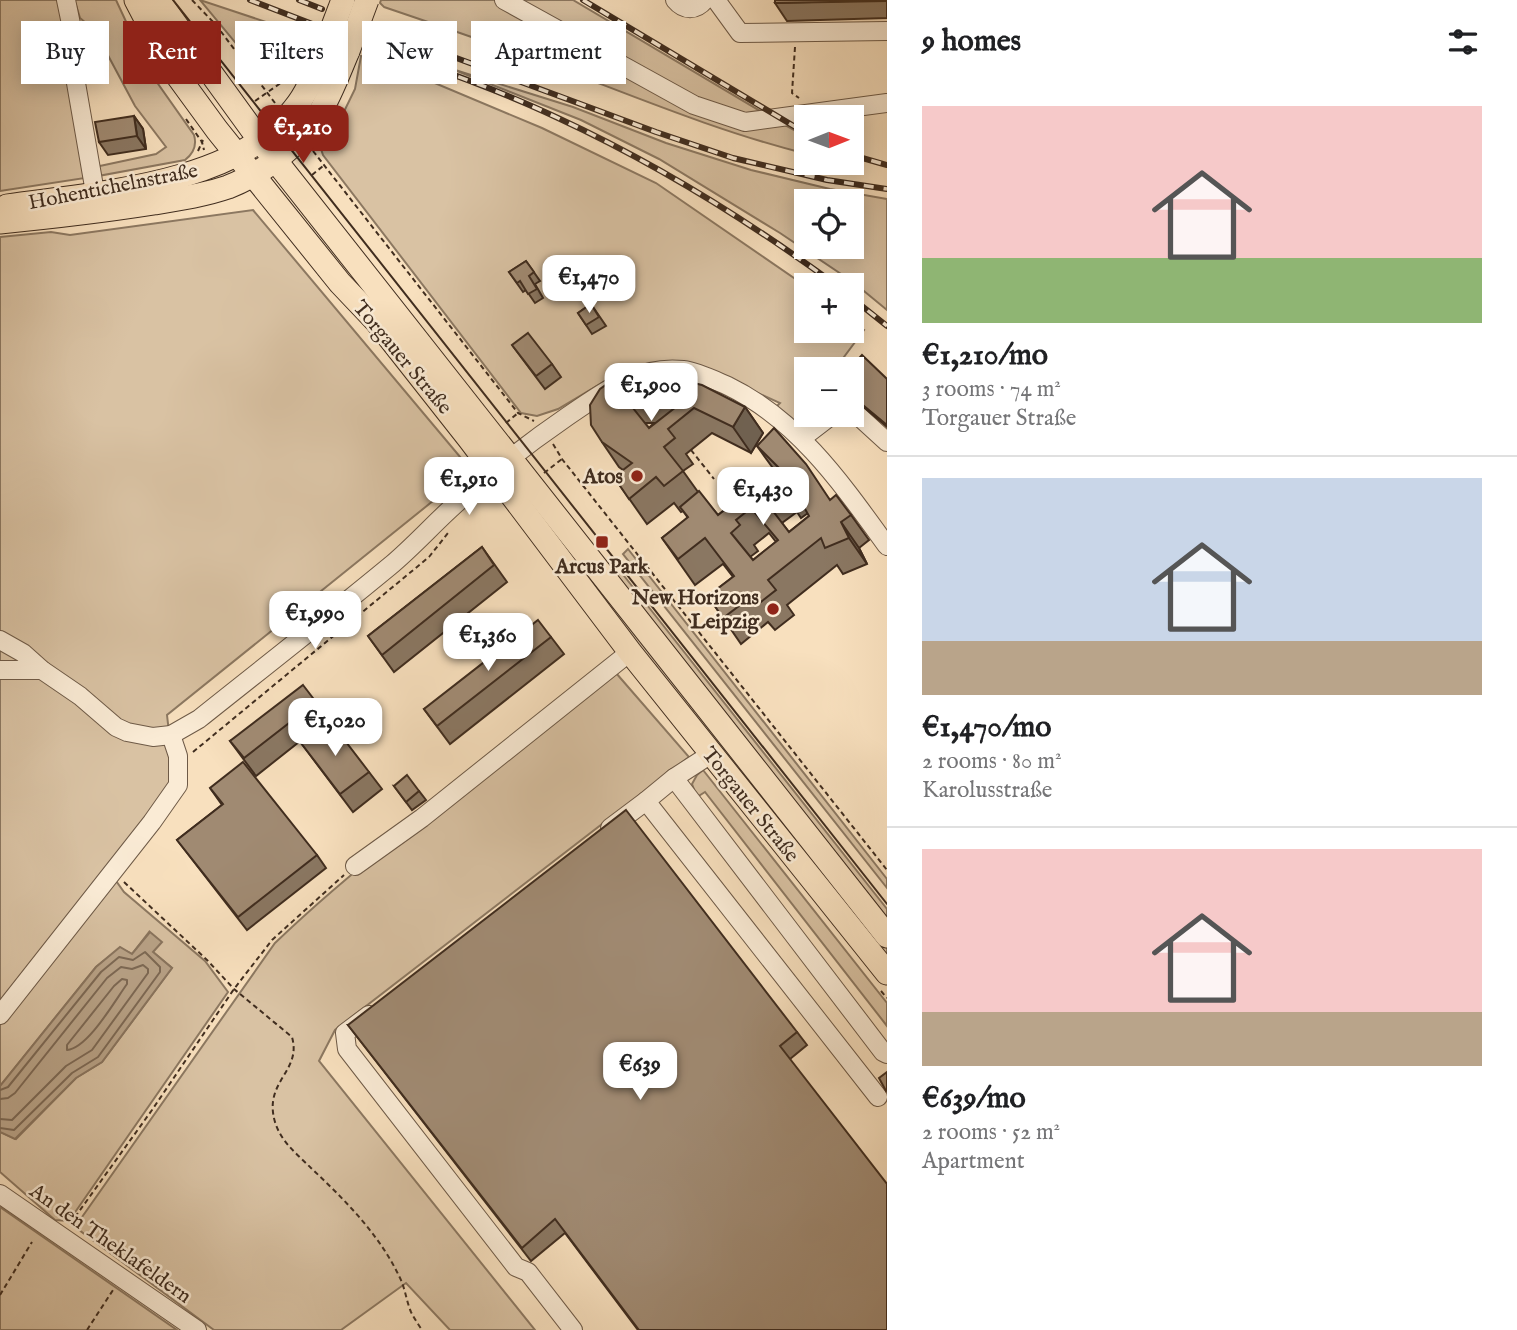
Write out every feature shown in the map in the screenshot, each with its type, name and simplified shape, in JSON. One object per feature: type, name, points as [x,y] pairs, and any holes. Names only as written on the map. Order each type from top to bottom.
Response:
[{"type":"main road","name":"Torgauer Straße","points":[[136,0],[171,67],[252,175],[340,283],[502,464],[887,936]]},
{"type":"main road","name":"Torgauer Straße","points":[[158,0],[502,464],[630,652],[887,973]]},
{"type":"main road","points":[[338,21],[343,0]]},
{"type":"main road","points":[[348,28],[368,0]]},
{"type":"main road","points":[[268,151],[310,84]]},
{"type":"main road","points":[[268,151],[306,143],[327,99],[329,84]]},
{"type":"main road","name":"Hohentichelnstraße","points":[[0,207],[97,202],[220,190],[252,175],[268,151]]},
{"type":"main road","name":"Hohentichelnstraße","points":[[0,222],[97,202],[196,172],[237,156],[268,151]]},
{"type":"street","points":[[66,0],[76,83],[97,202]]},
{"type":"street","points":[[504,0],[694,105],[745,122],[887,103]]},
{"type":"street","points":[[676,0],[681,6],[690,9],[705,0]]},
{"type":"street","points":[[716,0],[740,33],[887,31]]},
{"type":"street","points":[[0,640],[23,653],[117,727],[127,732],[153,737],[171,735],[200,719],[388,567],[502,464],[544,432],[615,384],[661,369],[686,370],[714,380],[764,407],[802,438],[821,458],[887,546]]},
{"type":"street","points":[[864,421],[887,442]]},
{"type":"street","points":[[802,438],[816,427]]},
{"type":"street","points":[[355,866],[422,818],[630,652]]},
{"type":"street","points":[[0,670],[42,670]]},
{"type":"street","points":[[0,1015],[178,785],[178,756],[171,735]]},
{"type":"street","points":[[595,840],[669,782],[711,754]]},
{"type":"street","points":[[669,782],[885,1053]]},
{"type":"street","points":[[646,801],[882,1103]]},
{"type":"street","points":[[378,1008],[345,1033],[347,1049],[516,1267],[528,1272],[573,1330]]},
{"type":"street","name":"An den Theklafeldern","points":[[0,1194],[197,1330]]},
{"type":"path","points":[[192,0],[216,25],[267,92]]},
{"type":"path","points":[[792,88],[796,32]]},
{"type":"path","points":[[250,105],[279,84]]},
{"type":"path","points":[[306,143],[518,413],[532,419],[544,432],[562,459],[887,870]]},
{"type":"path","points":[[305,179],[323,166]]},
{"type":"path","points":[[691,450],[715,479]]},
{"type":"path","points":[[178,756],[192,752],[429,557],[450,531]]},
{"type":"path","points":[[61,1236],[152,1110],[234,989],[272,940],[355,866]]},
{"type":"path","points":[[113,872],[234,989],[292,1037],[295,1048],[291,1062],[273,1094],[274,1117],[284,1142],[369,1229],[401,1278],[411,1312],[422,1330]]},
{"type":"path","points":[[0,1295],[32,1242]]},
{"type":"path","points":[[87,1330],[120,1275]]},
{"type":"shaded area","points":[[0,0],[62,0],[65,21],[21,21],[21,84],[73,84],[85,178],[0,191]]},
{"type":"shaded area","points":[[70,0],[116,0],[126,21],[123,21],[123,84],[109,57],[109,21],[83,21],[76,5]]},
{"type":"shaded area","points":[[200,0],[263,21],[235,21],[235,42],[221,25],[221,21],[217,21]]},
{"type":"shaded area","points":[[381,0],[498,0],[536,21],[471,21],[471,38],[457,33],[457,21],[424,21],[384,7],[380,3]]},
{"type":"shaded area","points":[[512,0],[573,0],[608,21],[549,21]]},
{"type":"shaded area","points":[[626,31],[767,115],[757,119],[694,102],[626,64]]},
{"type":"shaded area","points":[[361,56],[362,84],[437,84],[542,128],[656,183],[794,278],[794,343],[854,343],[844,357],[794,357],[794,422],[776,407],[780,403],[725,378],[660,363],[627,368],[558,409],[537,416],[521,413],[323,155],[321,140],[336,128],[355,89]]},
{"type":"shaded area","points":[[626,71],[692,108],[776,120],[794,130],[794,150],[751,138],[600,84],[626,84]]},
{"type":"shaded area","points":[[123,84],[158,84],[194,135],[191,155],[185,160],[98,176],[95,167],[156,154],[166,147],[135,106]]},
{"type":"shaded area","points":[[490,84],[500,84],[573,107],[666,143],[751,170],[830,189],[794,189],[794,242],[659,159],[581,120]]},
{"type":"shaded area","points":[[864,195],[887,199],[887,310],[864,291],[864,273],[840,273],[819,259],[864,259]]},
{"type":"shaded area","points":[[253,210],[461,458],[463,468],[459,480],[167,715],[175,785],[0,1007],[0,237],[51,232],[70,235]]},
{"type":"shaded area","points":[[527,495],[887,944],[887,963],[524,500]]},
{"type":"shaded area","points":[[628,549],[887,879],[887,888],[623,554]]},
{"type":"shaded area","points":[[621,572],[887,909],[887,922],[616,576]]},
{"type":"shaded area","points":[[616,673],[689,757],[335,1030],[319,1061],[535,1330],[450,1330],[406,1283],[341,1330],[214,1330],[75,1227],[275,943],[398,837]]},
{"type":"shaded area","points":[[703,770],[887,1003],[887,1026],[705,792],[697,797],[692,784]]},
{"type":"shaded area","points":[[114,878],[124,892],[205,961],[228,992],[69,1221],[55,1220],[0,1172],[0,1132],[16,1139],[76,1078],[102,1062],[172,968],[153,952],[149,932],[132,954],[120,948],[96,967],[0,1086],[0,1024]]},
{"type":"shaded area","points":[[0,1207],[177,1330],[0,1330]]},
{"type":"water","points":[[150,932],[162,942],[153,952],[172,968],[102,1062],[76,1078],[15,1139],[0,1132],[0,1086],[96,967],[120,947],[132,954]]},
{"type":"building","points":[[775,0],[887,0],[887,1],[775,3]]},
{"type":"building","points":[[134,116],[137,136],[99,142],[95,122]]},
{"type":"building","points":[[526,261],[534,272],[529,276],[537,289],[528,294],[520,281],[517,283],[509,272]]},
{"type":"building","points":[[591,304],[599,317],[586,325],[578,313]]},
{"type":"building","points":[[528,333],[552,364],[536,376],[512,345]]},
{"type":"building","points":[[862,355],[887,379],[887,425],[864,406],[864,357],[860,357]]},
{"type":"building","points":[[651,373],[702,385],[745,407],[733,427],[694,408],[668,429],[675,438],[664,447],[683,471],[664,486],[656,477],[629,499],[614,477],[632,463],[602,442],[591,425],[590,405],[600,389],[613,380],[628,375]],"holes":[[[625,398],[657,398],[681,403],[649,428]]]},
{"type":"building","points":[[774,428],[806,464],[830,500],[836,495],[851,515],[841,522],[849,538],[825,548],[821,538],[768,580],[776,590],[757,605],[751,597],[723,618],[708,596],[734,576],[705,538],[678,559],[662,538],[688,517],[680,507],[699,491],[718,515],[779,468],[757,446]],"holes":[[[792,486],[809,516],[789,532],[763,498],[779,487],[783,493]],[[751,508],[778,540],[753,560],[731,533],[740,525],[736,520]]]},
{"type":"building","points":[[482,547],[494,565],[382,655],[368,636]]},
{"type":"building","points":[[538,620],[551,637],[437,726],[424,709]]},
{"type":"building","points":[[303,685],[316,702],[244,758],[230,741]]},
{"type":"building","points":[[330,721],[369,772],[340,794],[301,743]]},
{"type":"building","points":[[243,762],[317,855],[238,917],[177,840],[223,804],[210,788]]},
{"type":"building","points":[[407,775],[419,791],[406,802],[394,786]]},
{"type":"building","points":[[626,810],[797,1032],[780,1046],[887,1184],[887,1330],[639,1330],[555,1219],[522,1248],[348,1025]]},
{"type":"building","points":[[887,1072],[887,1090],[886,1091],[879,1078]]},
{"type":"tram line","points":[[173,0],[887,904]]},
{"type":"railway","points":[[250,0],[305,21]]},
{"type":"railway","points":[[299,0],[322,9]]},
{"type":"railway","points":[[583,0],[794,126]]},
{"type":"railway","points":[[457,58],[733,158],[827,180],[887,189]]},
{"type":"railway","points":[[457,76],[558,118],[630,154],[701,194],[819,273]]},
{"type":"railway","points":[[864,158],[887,165]]},
{"type":"railway","points":[[864,308],[887,326]]},
{"type":"place","name":"Atos","points":[[637,476]]},
{"type":"place","name":"Arcus Park","points":[[602,542]]},
{"type":"place","name":"New Horizons Leipzig","points":[[773,609]]}]
